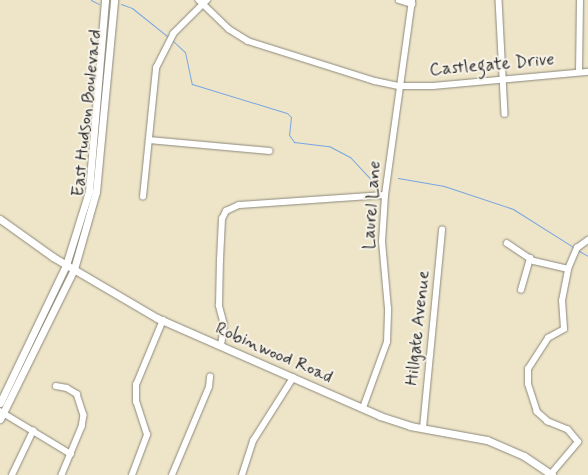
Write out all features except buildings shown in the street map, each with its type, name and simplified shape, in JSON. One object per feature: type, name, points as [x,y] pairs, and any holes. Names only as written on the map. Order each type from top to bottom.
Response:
[{"type":"main road","name":"East Hudson Boulevard","points":[[0,403],[66,265],[89,191],[104,0]]},
{"type":"main road","name":"East Hudson Boulevard","points":[[1,414],[74,269],[96,192],[114,0]]},
{"type":"main road","name":"Robinwood Road","points":[[0,218],[66,265],[163,320],[395,421],[487,440],[519,454],[551,474]]},
{"type":"street","points":[[399,0],[412,2]]},
{"type":"street","points":[[499,0],[505,114]]},
{"type":"street","points":[[579,72],[580,0]]},
{"type":"street","points":[[143,197],[154,80],[161,55],[174,34],[203,1]]},
{"type":"street","name":"Castlegate Drive","points":[[203,1],[229,29],[256,44],[346,73],[399,86],[502,80],[588,72]]},
{"type":"street","name":"Laurel Lane","points":[[363,408],[387,342],[388,310],[382,242],[385,195],[412,2]]},
{"type":"street","points":[[149,140],[270,151]]},
{"type":"street","points":[[221,346],[224,325],[220,306],[220,260],[222,219],[226,211],[238,205],[385,195]]},
{"type":"street","name":"Hillgate Avenue","points":[[423,428],[442,230]]},
{"type":"street","points":[[551,474],[578,442],[568,430],[541,418],[534,406],[527,376],[531,362],[539,350],[554,333],[564,329],[562,301],[568,269],[577,248],[588,240]]},
{"type":"street","points":[[507,243],[530,258],[568,269]]},
{"type":"street","points":[[521,290],[530,258]]},
{"type":"street","points":[[132,475],[147,434],[136,402],[136,385],[163,320]]},
{"type":"street","points":[[172,475],[210,387],[210,377]]},
{"type":"street","points":[[242,475],[253,441],[293,378]]},
{"type":"street","points":[[56,386],[74,392],[84,410],[82,428],[62,475]]},
{"type":"street","points":[[1,414],[34,431],[71,454]]},
{"type":"street","points":[[12,475],[34,431]]},
{"type":"waterway","points":[[91,0],[99,4]]},
{"type":"waterway","points":[[121,4],[132,8],[167,36]]},
{"type":"waterway","points":[[173,41],[185,52],[192,84],[287,113],[291,117],[289,135],[294,142],[329,146],[350,157],[372,181],[378,178]]},
{"type":"waterway","points":[[398,178],[444,186],[513,209],[573,247]]},
{"type":"waterway","points":[[579,251],[588,256]]}]
